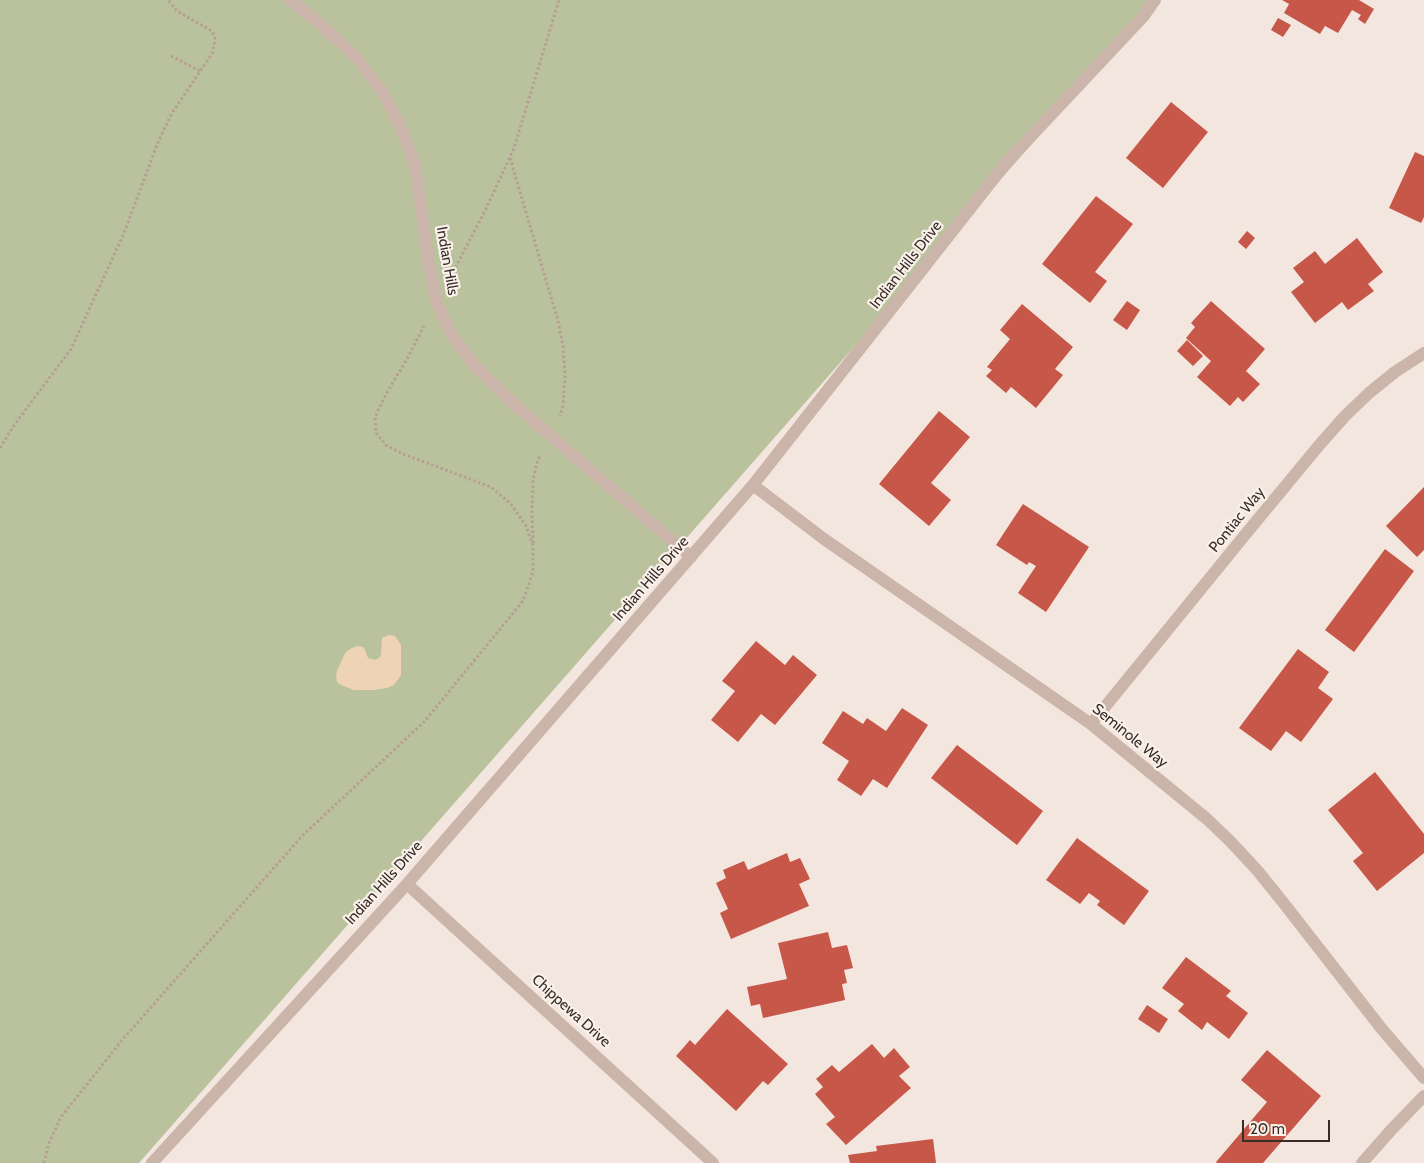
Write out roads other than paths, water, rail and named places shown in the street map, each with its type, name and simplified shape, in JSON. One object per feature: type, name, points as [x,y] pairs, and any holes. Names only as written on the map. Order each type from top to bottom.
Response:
[{"type":"street","name":"Indian Hills","points":[[290,0],[356,57],[381,90],[400,126],[415,165],[429,264],[437,303],[452,336],[474,365],[516,406],[691,557]]},
{"type":"street","name":"Indian Hills Drive","points":[[152,1163],[407,884],[691,557],[753,485],[1006,164],[1143,17],[1155,0]]},
{"type":"street","name":"Pontiac Way","points":[[1091,724],[1338,423],[1395,372],[1424,353]]},
{"type":"street","name":"Seminole Way","points":[[753,485],[824,539],[1091,724],[1207,819],[1257,870],[1424,1078]]},
{"type":"street","name":"Chippewa Drive","points":[[407,884],[713,1163]]},
{"type":"street","points":[[1362,1163],[1392,1128],[1424,1096]]}]
